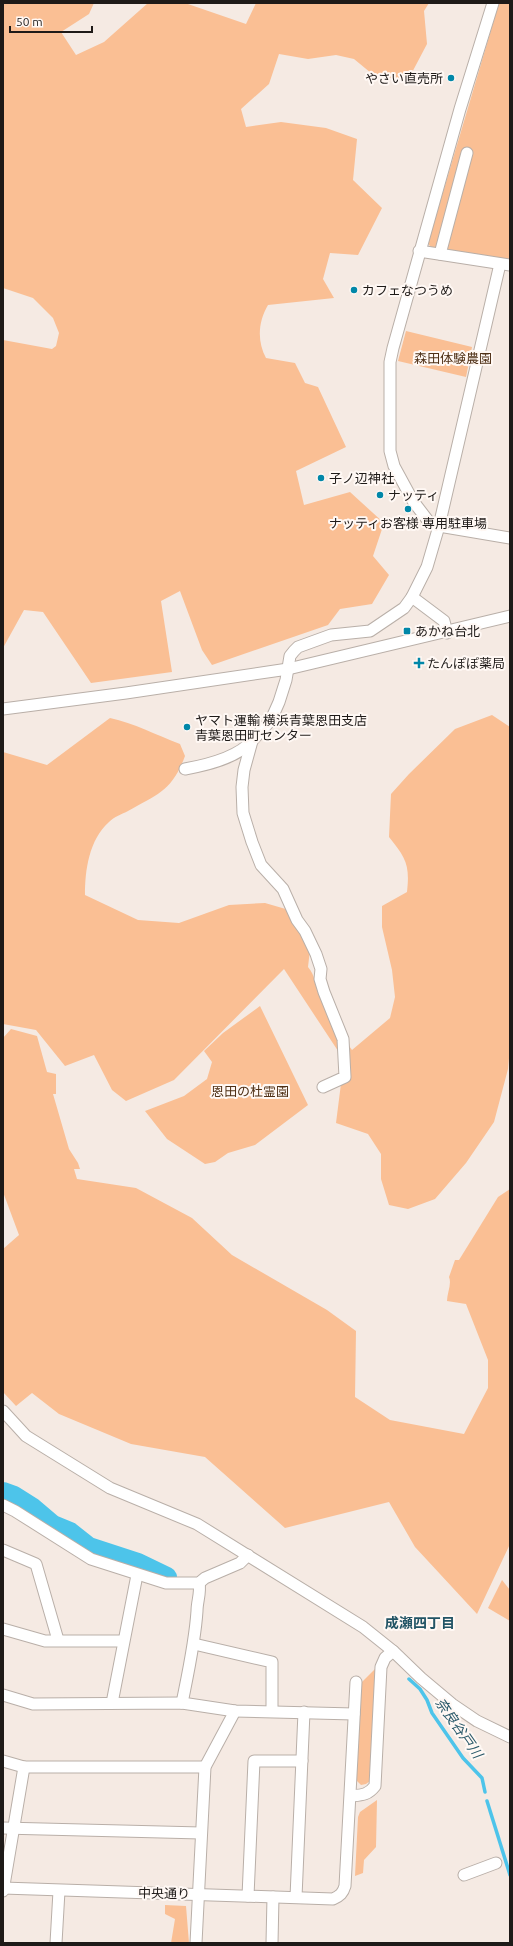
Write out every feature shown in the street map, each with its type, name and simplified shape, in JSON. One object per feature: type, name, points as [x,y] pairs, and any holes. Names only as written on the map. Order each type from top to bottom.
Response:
[{"type":"street","points":[[493,3],[460,109],[419,251],[390,362],[390,451],[394,466],[413,501],[429,522],[439,526],[510,538]]},
{"type":"street","points":[[440,254],[467,153]]},
{"type":"street","points":[[185,769],[224,758],[248,745],[271,720],[279,702],[290,656],[298,647],[331,635],[370,631],[404,608],[412,597],[426,567],[439,526],[505,264],[419,251]]},
{"type":"street","points":[[412,597],[444,621],[447,633]]},
{"type":"street","points":[[3,709],[119,694],[288,669],[447,633],[510,616]]},
{"type":"street","points":[[252,741],[244,770],[242,787],[243,813],[262,865],[283,889],[297,920],[306,931],[321,969],[320,979],[324,992],[343,1039],[345,1077],[323,1087]]},
{"type":"street","points":[[3,1411],[26,1436],[110,1488],[197,1524],[363,1626],[393,1650],[421,1678],[452,1704],[477,1721],[510,1737]]},
{"type":"street","points":[[3,1505],[91,1559],[137,1575],[166,1583],[199,1583],[205,1578],[240,1562],[248,1555]]},
{"type":"street","points":[[3,1550],[36,1564],[58,1640]]},
{"type":"street","points":[[112,1703],[137,1575]]},
{"type":"street","points":[[182,1703],[194,1644],[197,1610],[201,1591],[199,1583]]},
{"type":"street","points":[[3,1629],[45,1641],[123,1641]]},
{"type":"street","points":[[194,1644],[272,1662],[272,1711]]},
{"type":"street","points":[[356,1682],[351,1796],[362,1796],[370,1792],[375,1786],[381,1667],[385,1658],[393,1650]]},
{"type":"street","points":[[3,1695],[33,1704],[182,1703],[235,1711],[354,1714]]},
{"type":"street","points":[[196,1943],[205,1767],[235,1711]]},
{"type":"street","points":[[296,1897],[304,1712]]},
{"type":"street","points":[[3,1761],[24,1767],[205,1767]]},
{"type":"street","points":[[248,1896],[254,1761],[302,1761]]},
{"type":"street","points":[[3,1889],[24,1767]]},
{"type":"street","name":"中央通り","points":[[3,1889],[273,1897],[338,1897],[343,1892],[345,1886],[351,1796]]},
{"type":"street","points":[[3,1828],[202,1833]]},
{"type":"street","points":[[464,1874],[496,1863]]},
{"type":"street","points":[[56,1943],[59,1891]]},
{"type":"street","points":[[272,1943],[273,1897]]},
{"type":"green space","points":[[3,3],[94,3],[89,14],[61,32],[76,55],[104,42],[148,3],[185,3],[246,24],[256,3],[429,3],[424,11],[427,44],[407,82],[371,73],[354,59],[336,55],[308,59],[279,54],[269,84],[241,109],[246,127],[281,122],[326,128],[357,139],[353,180],[382,208],[358,255],[330,253],[323,279],[334,298],[268,305],[262,318],[260,332],[261,345],[266,358],[295,363],[305,383],[318,387],[346,447],[296,471],[304,505],[350,492],[384,523],[373,556],[389,575],[372,604],[340,609],[328,625],[212,665],[202,650],[180,591],[161,601],[172,672],[91,683],[43,612],[24,610],[3,648],[3,340],[52,349],[56,346],[59,333],[53,318],[33,298],[3,288]]},
{"type":"green space","points":[[499,3],[510,3],[510,260],[431,248],[428,243]]},
{"type":"green space","name":"森田体験農園","points":[[406,331],[472,347],[466,377],[398,361]]},
{"type":"green space","points":[[492,715],[510,727],[510,1047],[508,1069],[494,1122],[466,1163],[435,1199],[408,1209],[389,1205],[381,1179],[381,1154],[368,1134],[336,1123],[344,1060],[284,969],[174,1080],[126,1101],[112,1090],[94,1055],[65,1066],[36,1030],[3,1024],[3,752],[47,765],[110,718],[136,726],[180,744],[185,756],[175,777],[169,784],[156,795],[111,820],[102,829],[93,846],[87,866],[85,895],[138,920],[179,923],[229,905],[265,903],[296,912],[311,941],[308,967],[314,977],[318,993],[329,1015],[352,1050],[390,1018],[395,997],[392,970],[382,927],[382,906],[407,892],[408,875],[406,862],[389,837],[391,794],[409,774],[455,729]]},
{"type":"green space","name":"恩田の杜霊園","points":[[260,1006],[308,1105],[255,1145],[228,1153],[215,1162],[205,1164],[167,1139],[145,1111],[184,1096],[207,1079],[212,1062],[204,1051],[223,1033]]},
{"type":"green space","points":[[11,1029],[37,1036],[47,1072],[56,1074],[56,1094],[53,1094],[69,1149],[80,1169],[74,1169],[77,1179],[136,1188],[192,1218],[232,1255],[327,1310],[356,1331],[355,1397],[390,1420],[464,1434],[488,1388],[488,1360],[466,1304],[447,1301],[450,1283],[449,1277],[455,1260],[459,1260],[498,1197],[510,1189],[510,1544],[477,1614],[415,1547],[389,1502],[285,1528],[205,1457],[131,1444],[59,1414],[32,1393],[16,1406],[3,1392],[3,1249],[19,1235],[3,1192],[3,1038]]},
{"type":"green space","points":[[502,1580],[510,1590],[510,1621],[488,1608]]},
{"type":"green space","points":[[376,1668],[370,1781],[361,1785],[355,1779],[362,1682]]},
{"type":"green space","points":[[377,1800],[376,1847],[364,1860],[363,1873],[355,1876],[358,1817],[360,1812]]},
{"type":"green space","points":[[165,1905],[186,1906],[189,1943],[171,1943],[175,1919],[165,1914]]},
{"type":"waterway","points":[[3,1492],[14,1496],[33,1508],[53,1525],[70,1532],[89,1547],[138,1563],[167,1577]]},
{"type":"waterway","name":"奈良谷戸川","points":[[409,1679],[420,1689],[427,1700],[432,1713],[463,1758],[482,1778],[485,1792]]},
{"type":"waterway","name":"奈良谷戸川","points":[[487,1801],[510,1875]]},
{"type":"place","name":"やさい直売所","points":[[451,78]]},
{"type":"place","name":"カフェなつうめ","points":[[354,290]]},
{"type":"place","name":"子ノ辺神社","points":[[321,478]]},
{"type":"place","name":"ナッティ","points":[[380,495]]},
{"type":"place","name":"ナッティお客様 専用駐車場","points":[[408,509]]},
{"type":"place","name":"あかね台北","points":[[407,631]]},
{"type":"place","name":"たんぽぽ薬局","points":[[419,663]]},
{"type":"place","name":"ヤマト運輸 横浜青葉恩田支店 青葉恩田町センター","points":[[187,727]]},
{"type":"district","name":"成瀬四丁目","points":[[420,1623]]}]
